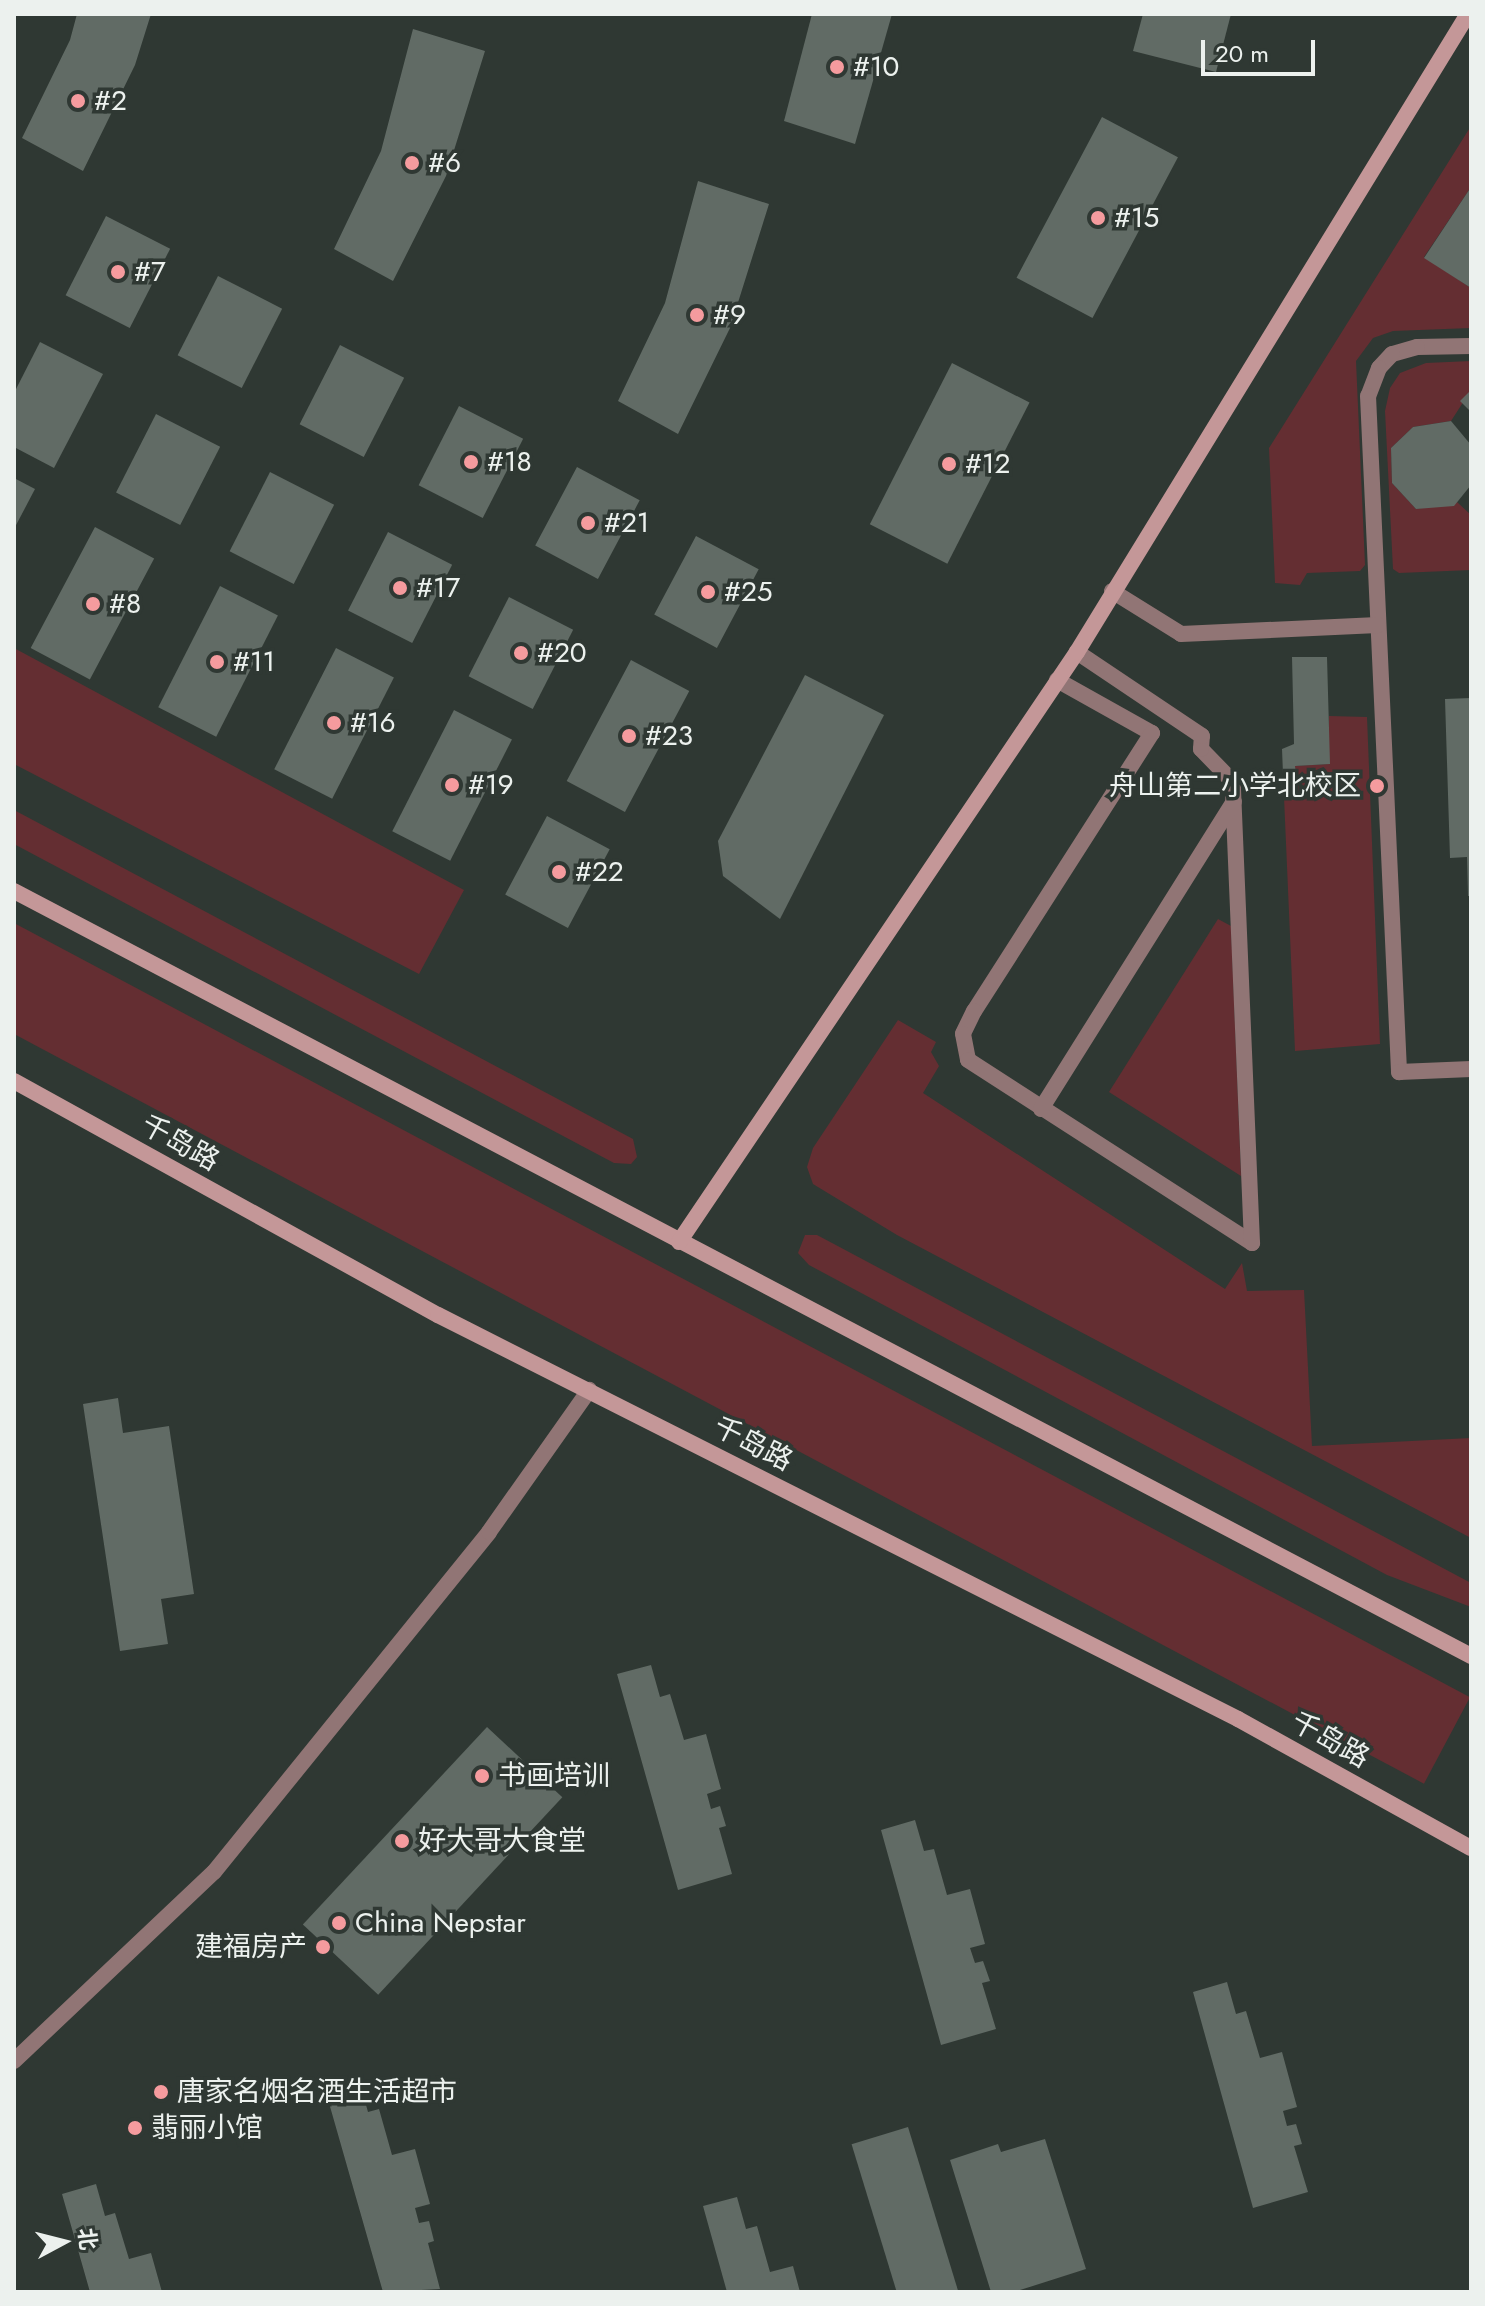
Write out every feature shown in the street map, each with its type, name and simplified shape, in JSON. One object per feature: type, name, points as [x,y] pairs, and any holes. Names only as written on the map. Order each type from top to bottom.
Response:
[{"type":"street","points":[[679,1242],[1077,652],[1468,14]]},
{"type":"street","points":[[1471,346],[1417,347],[1392,354],[1379,368],[1368,396],[1399,1072],[1471,1069]]},
{"type":"street","points":[[1112,591],[1181,634],[1378,625]]},
{"type":"street","points":[[1057,680],[1152,733],[963,1034],[968,1060],[1252,1243],[1234,801],[1229,773],[1201,749],[1202,736],[1077,652]]},
{"type":"street","points":[[1041,1109],[1234,801]]},
{"type":"street","points":[[14,891],[1471,1656]]},
{"type":"street","name":"千岛路","points":[[14,1081],[438,1315],[1238,1719],[1471,1848]]},
{"type":"street","points":[[14,2061],[214,1872],[489,1532],[589,1390]]},
{"type":"shaded area","points":[[1471,126],[1471,187],[1424,257],[1471,288],[1471,328],[1393,331],[1373,338],[1356,361],[1365,565],[1360,571],[1307,573],[1300,585],[1275,583],[1269,448]]},
{"type":"shaded area","points":[[1471,361],[1471,390],[1451,421],[1413,427],[1391,448],[1392,483],[1416,509],[1457,502],[1471,515],[1471,570],[1399,573],[1393,569],[1385,411],[1390,388],[1400,373],[1426,363]]},
{"type":"shaded area","points":[[14,648],[464,890],[419,974],[14,764]]},
{"type":"shaded area","points":[[1329,716],[1367,717],[1380,1044],[1295,1051],[1283,774],[1296,773],[1295,766],[1329,764]]},
{"type":"shaded area","points":[[14,810],[633,1139],[637,1157],[631,1164],[614,1163],[14,844]]},
{"type":"shaded area","points":[[1218,919],[1231,926],[1241,1176],[1109,1092]]},
{"type":"shaded area","points":[[14,923],[1470,1697],[1424,1784],[14,1034]]},
{"type":"shaded area","points":[[898,1020],[936,1042],[931,1052],[939,1066],[923,1093],[1225,1289],[1242,1263],[1247,1291],[1304,1290],[1312,1446],[1471,1438],[1471,1538],[897,1235],[813,1184],[807,1167],[813,1148]]},
{"type":"shaded area","points":[[805,1235],[817,1235],[1471,1583],[1471,1607],[1387,1575],[809,1265],[798,1253]]},
{"type":"building","name":"#2","points":[[77,14],[151,14],[135,65],[83,171],[22,138],[70,40]]},
{"type":"building","name":"#10","points":[[812,14],[892,14],[855,144],[784,121]]},
{"type":"building","points":[[1143,14],[1231,14],[1216,72],[1133,51]]},
{"type":"building","name":"#6","points":[[413,29],[485,51],[446,176],[393,281],[334,249],[381,151]]},
{"type":"building","name":"#15","points":[[1102,117],[1178,157],[1092,318],[1017,278]]},
{"type":"building","name":"#9","points":[[698,181],[769,204],[730,328],[678,434],[618,401],[665,303]]},
{"type":"building","points":[[1471,187],[1471,288],[1424,258]]},
{"type":"building","name":"#7","points":[[106,216],[170,249],[130,328],[66,295]]},
{"type":"building","points":[[218,276],[282,309],[242,388],[178,355]]},
{"type":"building","points":[[40,342],[103,374],[54,468],[14,447],[14,393]]},
{"type":"building","points":[[340,345],[404,378],[364,457],[300,424]]},
{"type":"building","name":"#12","points":[[952,363],[1030,402],[947,564],[870,524]]},
{"type":"building","points":[[1471,390],[1471,412],[1460,401]]},
{"type":"building","name":"#18","points":[[459,406],[523,439],[483,518],[419,485]]},
{"type":"building","points":[[156,414],[220,447],[180,525],[116,492]]},
{"type":"building","points":[[1451,421],[1471,445],[1471,485],[1454,506],[1416,509],[1392,483],[1391,448],[1413,427]]},
{"type":"building","name":"#21","points":[[577,467],[640,500],[598,579],[535,546]]},
{"type":"building","points":[[270,472],[334,505],[294,584],[230,551]]},
{"type":"building","points":[[14,478],[35,489],[14,529]]},
{"type":"building","name":"#8","points":[[95,527],[154,558],[90,679],[31,648]]},
{"type":"building","name":"#17","points":[[388,532],[452,565],[412,643],[348,610]]},
{"type":"building","name":"#25","points":[[696,536],[759,569],[717,648],[654,615]]},
{"type":"building","name":"#11","points":[[220,586],[278,616],[216,737],[158,707]]},
{"type":"building","name":"#20","points":[[509,597],[573,630],[533,709],[469,676]]},
{"type":"building","name":"#16","points":[[336,648],[394,678],[332,799],[274,769]]},
{"type":"building","points":[[1292,657],[1327,657],[1330,764],[1295,766],[1296,773],[1283,774],[1282,749],[1294,744]]},
{"type":"building","name":"#23","points":[[631,660],[689,691],[625,812],[567,781]]},
{"type":"building","points":[[805,675],[884,715],[780,919],[723,876],[718,841]]},
{"type":"building","points":[[1471,698],[1471,896],[1468,896],[1467,857],[1450,858],[1445,699]]},
{"type":"building","name":"#19","points":[[454,710],[512,740],[450,861],[392,831]]},
{"type":"building","name":"#22","points":[[547,816],[610,849],[568,928],[505,895]]},
{"type":"building","points":[[118,1398],[123,1433],[169,1426],[194,1594],[161,1599],[168,1644],[120,1651],[83,1404]]},
{"type":"building","points":[[651,1665],[660,1697],[670,1694],[684,1740],[706,1734],[721,1789],[707,1794],[711,1809],[720,1806],[726,1826],[719,1828],[732,1874],[678,1890],[617,1674]]},
{"type":"building","points":[[487,1727],[562,1797],[378,1995],[303,1924]]},
{"type":"building","points":[[915,1820],[924,1851],[934,1849],[947,1895],[970,1889],[985,1944],[970,1948],[975,1963],[983,1961],[990,1981],[982,1983],[996,2029],[941,2045],[881,1830]]},
{"type":"building","points":[[1227,1982],[1236,2014],[1246,2011],[1260,2058],[1282,2052],[1297,2107],[1283,2111],[1287,2126],[1296,2124],[1302,2144],[1294,2146],[1308,2192],[1253,2208],[1193,1992]]},
{"type":"building","points":[[359,2080],[368,2112],[379,2109],[392,2155],[415,2149],[430,2204],[415,2208],[419,2223],[429,2221],[434,2241],[428,2243],[440,2289],[383,2292],[325,2089]]},
{"type":"building","points":[[908,2127],[958,2291],[897,2292],[852,2144]]},
{"type":"building","points":[[1045,2139],[1086,2269],[1014,2292],[991,2292],[950,2160],[998,2144],[1001,2152]]},
{"type":"building","points":[[96,2184],[105,2216],[115,2213],[129,2259],[151,2253],[162,2292],[90,2292],[62,2194]]},
{"type":"building","points":[[737,2197],[746,2229],[757,2226],[770,2272],[793,2266],[800,2292],[727,2292],[703,2206]]},
{"type":"place","name":"#10","points":[[837,67]]},
{"type":"place","name":"#2","points":[[78,101]]},
{"type":"place","name":"#6","points":[[412,163]]},
{"type":"place","name":"#15","points":[[1098,218]]},
{"type":"place","name":"#7","points":[[118,272]]},
{"type":"place","name":"#9","points":[[697,315]]},
{"type":"place","name":"#18","points":[[471,462]]},
{"type":"place","name":"#12","points":[[949,464]]},
{"type":"place","name":"#21","points":[[588,523]]},
{"type":"place","name":"#17","points":[[400,588]]},
{"type":"place","name":"#25","points":[[708,592]]},
{"type":"place","name":"#8","points":[[93,604]]},
{"type":"place","name":"#20","points":[[521,653]]},
{"type":"place","name":"#11","points":[[217,662]]},
{"type":"place","name":"#16","points":[[334,723]]},
{"type":"place","name":"#23","points":[[629,736]]},
{"type":"place","name":"#19","points":[[452,785]]},
{"type":"place","name":"舟山第二小学北校区","points":[[1377,786]]},
{"type":"place","name":"#22","points":[[559,872]]},
{"type":"place","name":"书画培训","points":[[482,1776]]},
{"type":"place","name":"好大哥大食堂","points":[[402,1841]]},
{"type":"place","name":"China Nepstar","points":[[339,1923]]},
{"type":"place","name":"建福房产","points":[[323,1947]]},
{"type":"place","name":"唐家名烟名酒生活超市","points":[[161,2092]]},
{"type":"place","name":"翡丽小馆","points":[[135,2128]]}]
